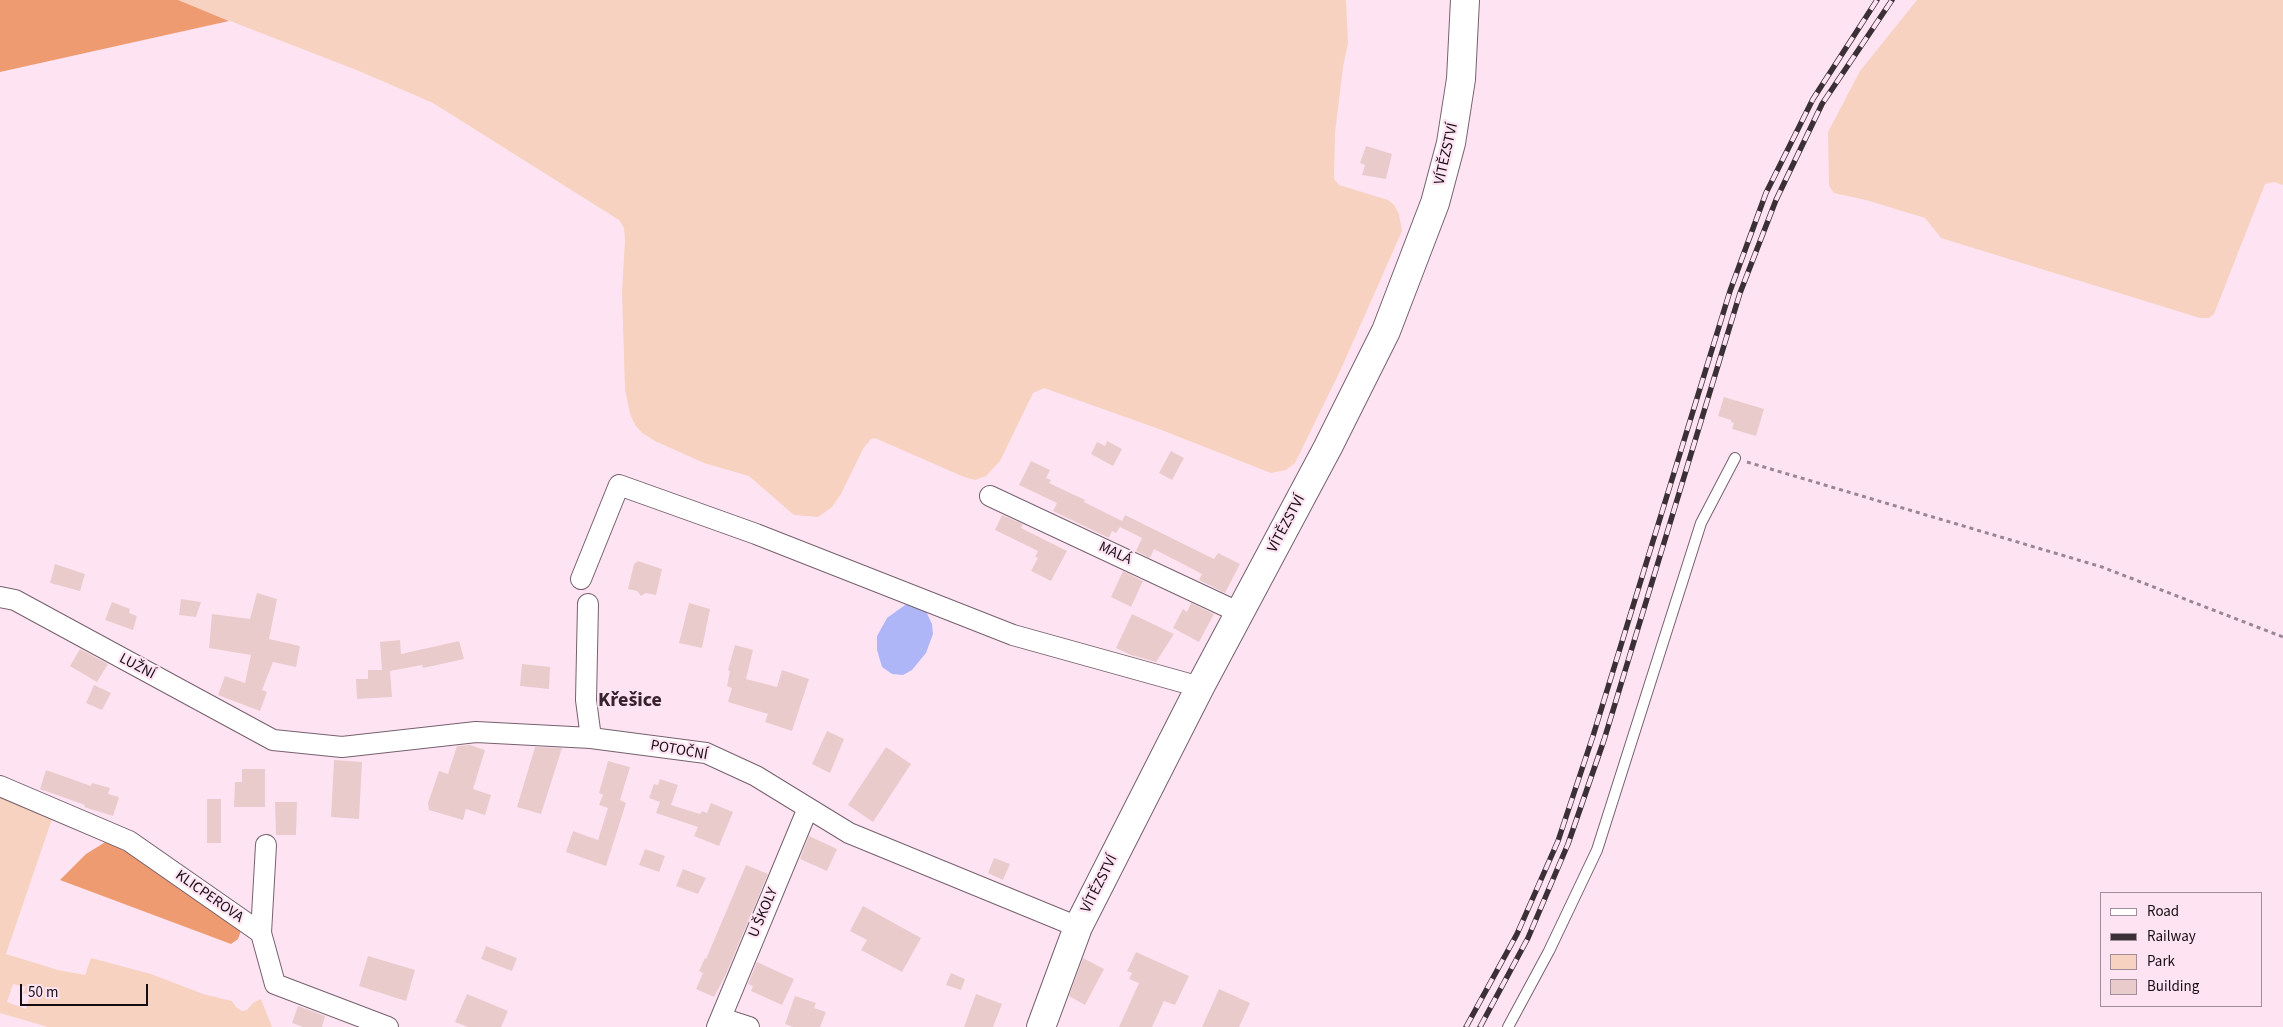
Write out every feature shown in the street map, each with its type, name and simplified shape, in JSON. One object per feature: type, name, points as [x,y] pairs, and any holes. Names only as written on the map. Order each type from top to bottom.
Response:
[{"type":"main road","name":"VÍTĚZSTVÍ","points":[[1041,1027],[1078,927],[1200,687],[1328,447],[1386,331],[1435,203],[1451,143],[1462,79],[1465,0]]},
{"type":"street","points":[[581,579],[619,485],[756,534],[1013,635],[1200,687]]},
{"type":"street","name":"MALÁ","points":[[990,496],[1240,612]]},
{"type":"street","name":"LUŽNÍ","points":[[0,597],[15,600],[273,740]]},
{"type":"street","points":[[588,604],[586,700],[591,738]]},
{"type":"street","name":"POTOČNÍ","points":[[273,740],[342,747],[476,732],[591,738],[706,753],[756,776],[849,833],[1078,927]]},
{"type":"street","name":"KLICPEROVA","points":[[0,786],[129,841],[261,933]]},
{"type":"street","name":"U ŠKOLY","points":[[749,1027],[719,1022],[808,808]]},
{"type":"street","points":[[266,845],[261,933],[275,984],[388,1027]]},
{"type":"lane","points":[[1508,1027],[1549,951],[1597,850],[1701,523],[1734,458]]},
{"type":"path","points":[[1734,458],[2102,566],[2283,637]]},
{"type":"green space","points":[[176,0],[1346,0],[1348,43],[1343,67],[1335,133],[1334,179],[1339,185],[1388,200],[1394,205],[1399,214],[1402,231],[1341,369],[1295,463],[1286,470],[1271,473],[1159,429],[1044,388],[1033,393],[1000,461],[986,476],[975,480],[964,477],[875,438],[871,439],[863,449],[841,494],[832,507],[818,517],[794,515],[749,476],[704,463],[655,441],[642,433],[635,425],[630,414],[625,390],[622,293],[625,240],[624,228],[619,220],[433,103],[359,71]]},
{"type":"green space","points":[[1917,0],[2283,0],[2283,185],[2274,182],[2265,184],[2214,314],[2209,318],[2200,318],[1941,238],[1925,218],[1866,200],[1834,193],[1829,186],[1828,132],[1860,71]]},
{"type":"green space","points":[[0,797],[53,816],[6,954],[58,970],[85,975],[91,958],[151,974],[203,994],[232,1001],[242,1011],[247,1010],[253,1003],[261,999],[272,1027],[48,1027],[0,1013]],"holes":[[[13,984],[26,987],[23,993],[30,995],[26,1009],[7,1002]]]},
{"type":"shaded area","points":[[0,0],[178,0],[229,21],[0,72]]},
{"type":"shaded area","points":[[107,841],[135,857],[241,931],[238,939],[231,944],[60,880],[86,854]]},
{"type":"water","points":[[915,603],[924,607],[932,624],[933,634],[926,653],[912,670],[903,675],[892,674],[882,667],[877,650],[877,636],[887,618],[905,605]]},
{"type":"building","points":[[1366,146],[1392,154],[1386,179],[1362,175],[1365,165],[1360,163]]},
{"type":"building","points":[[1724,397],[1764,409],[1756,436],[1732,429],[1734,423],[1731,420],[1718,416]]},
{"type":"building","points":[[1107,441],[1122,449],[1113,466],[1091,454],[1097,442],[1105,446]]},
{"type":"building","points":[[1171,451],[1184,458],[1172,480],[1159,473]]},
{"type":"building","points":[[1031,461],[1050,470],[1046,478],[1051,480],[1049,483],[1085,500],[1084,502],[1122,521],[1125,515],[1214,559],[1218,553],[1240,564],[1225,593],[1199,580],[1202,574],[1154,549],[1150,558],[1136,551],[1142,538],[1120,527],[1116,533],[1112,531],[1109,538],[1053,511],[1057,503],[1019,485]]},
{"type":"building","points":[[1002,515],[1023,524],[1021,528],[1067,551],[1051,581],[1031,571],[1038,558],[1035,557],[1038,551],[995,530]]},
{"type":"building","points":[[638,561],[662,569],[656,595],[646,593],[641,596],[637,591],[628,589],[634,564]]},
{"type":"building","points":[[55,564],[85,574],[80,591],[50,583]]},
{"type":"building","points":[[1123,571],[1143,581],[1131,607],[1111,597]]},
{"type":"building","points":[[257,593],[277,599],[269,639],[300,646],[296,667],[273,662],[262,690],[267,692],[260,711],[218,695],[225,676],[245,683],[251,655],[209,648],[212,614],[250,619]]},
{"type":"building","points":[[181,599],[201,602],[196,617],[179,615]]},
{"type":"building","points":[[112,602],[130,609],[129,613],[137,616],[133,630],[105,620]]},
{"type":"building","points":[[689,603],[710,609],[702,648],[679,643]]},
{"type":"building","points":[[1191,603],[1214,614],[1199,642],[1173,628],[1183,609],[1187,612]]},
{"type":"building","points":[[1132,614],[1174,634],[1156,662],[1131,655],[1116,648]]},
{"type":"building","points":[[400,640],[401,654],[459,641],[464,659],[423,668],[422,665],[390,671],[392,697],[357,699],[356,679],[368,679],[368,670],[382,670],[380,642]]},
{"type":"building","points":[[735,645],[753,650],[746,679],[777,687],[782,670],[809,679],[792,731],[765,722],[768,714],[728,702],[732,688],[727,686],[730,671],[728,670]]},
{"type":"building","points":[[80,649],[108,664],[97,682],[70,666]]},
{"type":"building","points":[[522,664],[550,667],[549,689],[520,686]]},
{"type":"building","points":[[94,685],[111,693],[102,710],[86,703]]},
{"type":"building","points":[[827,731],[844,739],[830,773],[812,764]]},
{"type":"building","points":[[470,745],[485,750],[473,789],[491,795],[485,815],[466,809],[463,820],[429,810],[428,803],[439,771],[448,774],[457,746]]},
{"type":"building","points":[[535,747],[562,748],[541,814],[517,807]]},
{"type":"building","points":[[886,747],[911,764],[873,822],[848,805]]},
{"type":"building","points":[[334,760],[362,762],[359,819],[331,817]]},
{"type":"building","points":[[608,761],[630,767],[620,800],[626,803],[606,866],[566,852],[573,831],[598,840],[608,808],[599,805],[603,795],[599,793]]},
{"type":"building","points":[[242,769],[265,769],[265,807],[234,807],[235,782],[242,782]]},
{"type":"building","points":[[46,770],[91,786],[92,783],[110,788],[108,794],[119,797],[113,816],[84,807],[85,805],[40,789]]},
{"type":"building","points":[[660,779],[678,785],[671,805],[700,814],[702,811],[707,813],[711,803],[733,812],[719,846],[694,836],[698,827],[656,813],[660,802],[649,798],[654,784],[658,785]]},
{"type":"building","points":[[207,799],[221,799],[221,843],[207,843]]},
{"type":"building","points":[[275,802],[297,802],[296,835],[276,835]]},
{"type":"building","points":[[809,836],[837,849],[827,871],[800,859]]},
{"type":"building","points":[[645,849],[665,856],[659,872],[639,865]]},
{"type":"building","points":[[994,858],[1010,864],[1003,880],[988,873]]},
{"type":"building","points":[[746,865],[768,874],[726,974],[714,997],[696,989],[703,973],[699,971],[706,959]]},
{"type":"building","points":[[683,869],[706,878],[698,894],[676,886]]},
{"type":"building","points":[[863,906],[921,938],[902,972],[861,950],[867,940],[850,931]]},
{"type":"building","points":[[486,946],[517,958],[512,971],[481,959]]},
{"type":"building","points":[[1136,952],[1189,976],[1175,1005],[1164,1001],[1152,1027],[1119,1027],[1139,983],[1129,979],[1132,973],[1127,971]]},
{"type":"building","points":[[368,956],[415,970],[406,1001],[359,986]]},
{"type":"building","points":[[1083,958],[1104,969],[1085,1005],[1069,996]]},
{"type":"building","points":[[757,962],[794,979],[782,1005],[751,991],[753,986],[748,984]]},
{"type":"building","points":[[951,973],[965,979],[961,990],[946,985]]},
{"type":"building","points":[[1219,989],[1250,1003],[1239,1027],[1202,1027]]},
{"type":"building","points":[[467,994],[508,1011],[501,1027],[468,1027],[455,1022]]},
{"type":"building","points":[[976,994],[1002,1004],[993,1027],[964,1027]]},
{"type":"building","points":[[795,996],[816,1003],[814,1008],[826,1012],[820,1027],[793,1027],[785,1024]]},
{"type":"building","points":[[298,1006],[325,1016],[322,1027],[303,1027],[292,1023]]},
{"type":"railway","points":[[1466,1027],[1517,934],[1558,841],[1593,736],[1730,291],[1766,193],[1813,99],[1877,0]]},
{"type":"railway","points":[[1480,1027],[1528,938],[1568,844],[1604,740],[1740,293],[1776,200],[1822,104],[1892,0]]},
{"type":"district","name":"Křešice","points":[[630,702]]}]
